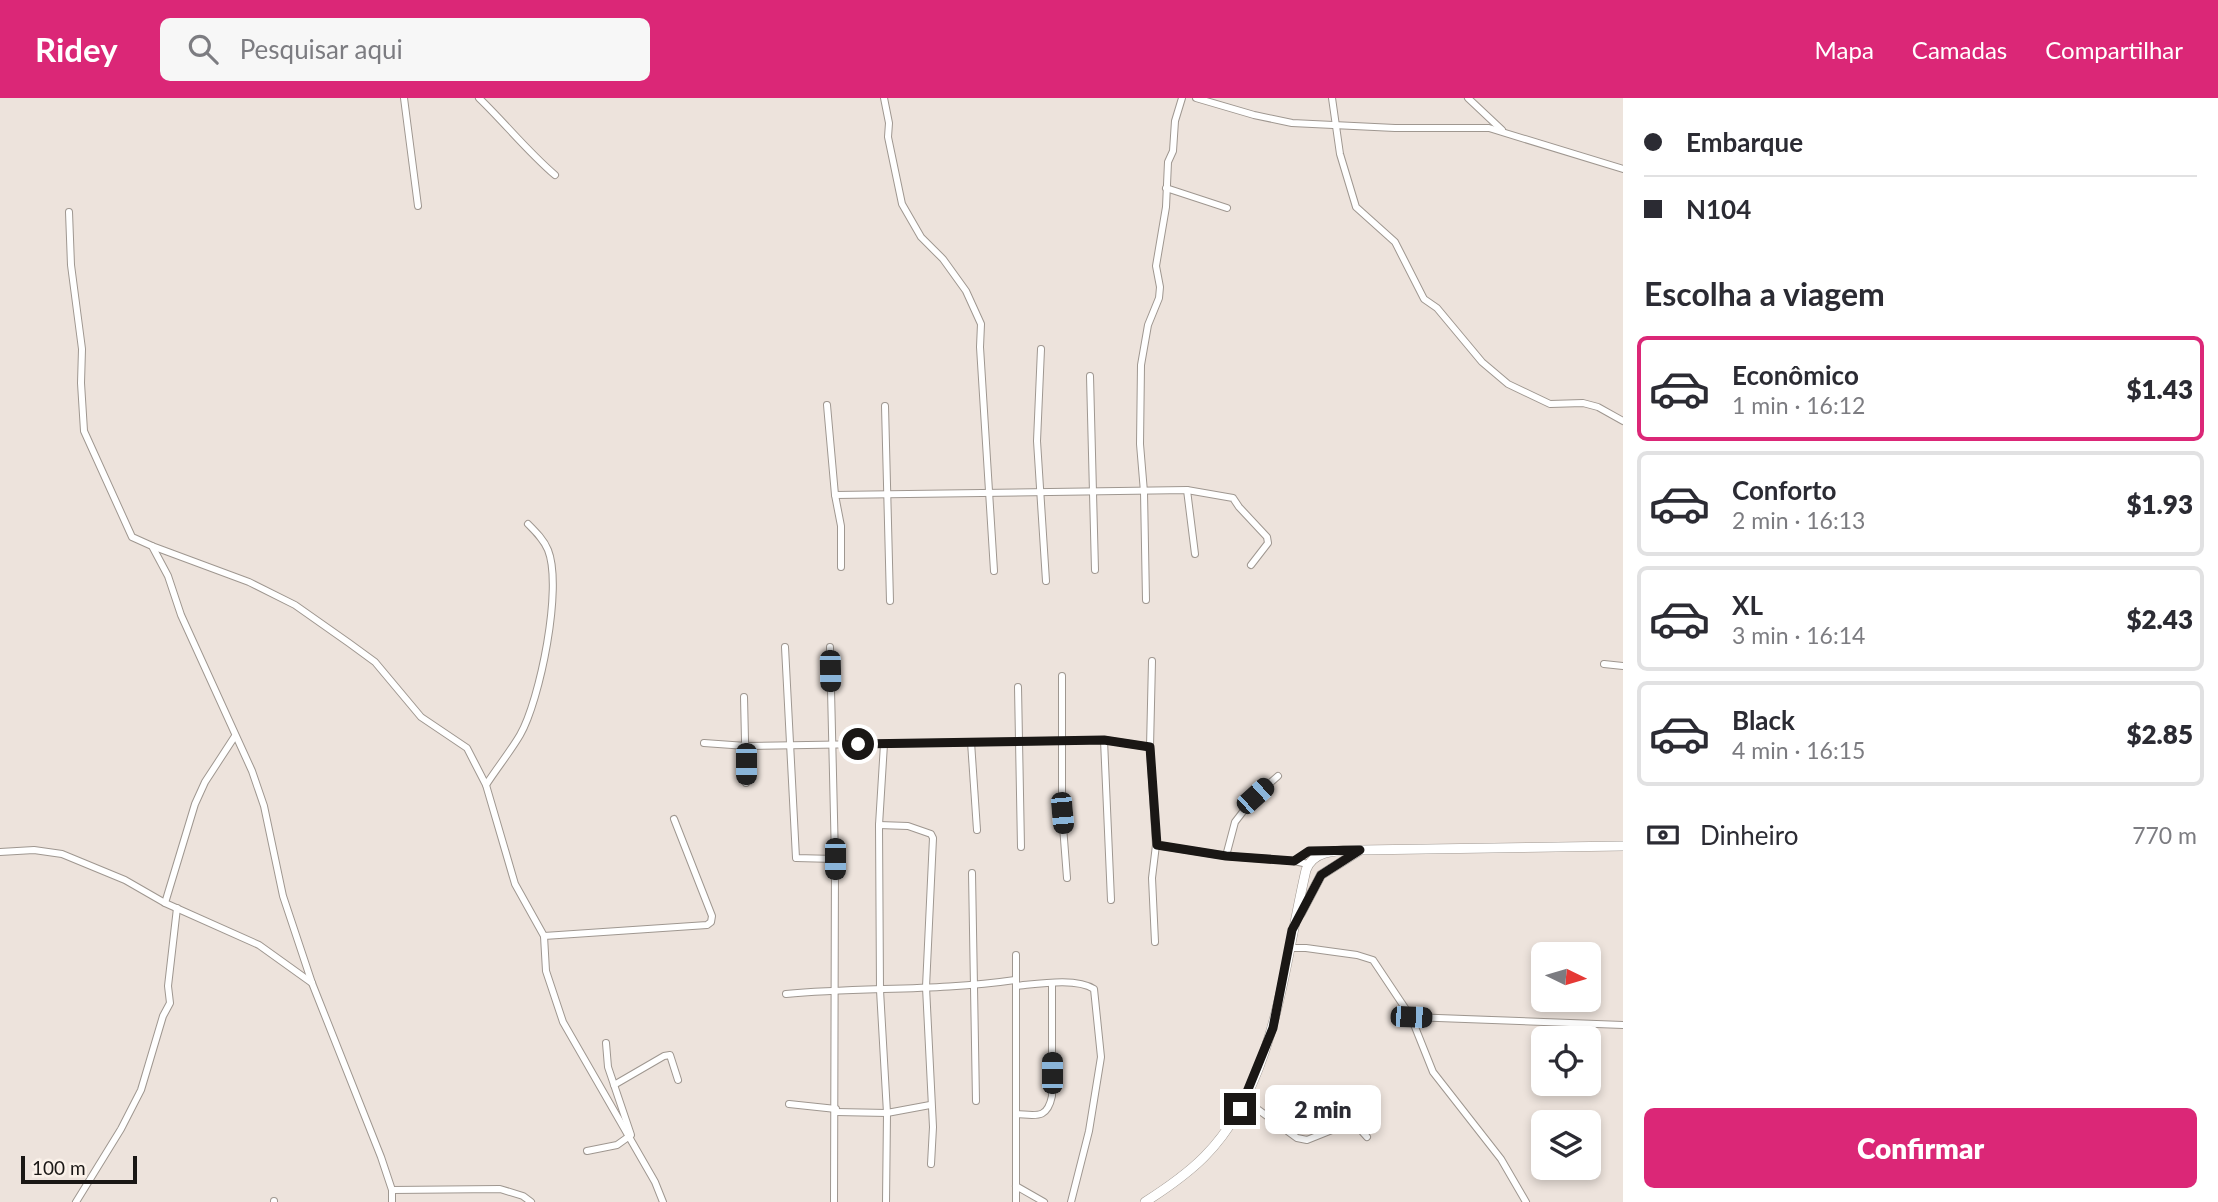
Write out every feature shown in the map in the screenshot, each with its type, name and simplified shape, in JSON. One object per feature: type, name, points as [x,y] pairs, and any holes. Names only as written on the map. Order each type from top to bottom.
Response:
[{"type":"street","points":[[404,98],[418,206]]},
{"type":"street","points":[[479,98],[520,143],[555,175]]},
{"type":"street","points":[[884,98],[889,123],[888,137],[902,204],[921,237],[939,254],[966,290],[981,324],[980,347],[995,570]]},
{"type":"street","points":[[1146,600],[1144,492],[1140,444],[1141,365],[1148,324],[1159,298],[1156,267],[1166,207],[1168,162],[1182,98]]},
{"type":"street","points":[[1196,98],[1292,123],[1395,128],[1469,126],[1502,130],[1623,169]]},
{"type":"street","points":[[1332,98],[1343,169],[1356,207],[1395,242],[1424,299],[1437,308],[1482,362],[1508,384],[1538,399],[1559,405],[1583,403],[1598,407],[1623,421]]},
{"type":"street","points":[[1468,98],[1502,130]]},
{"type":"street","points":[[1166,188],[1227,208]]},
{"type":"street","points":[[69,212],[71,265],[82,349],[84,431],[132,537],[249,582],[295,605],[375,662],[422,717],[467,748],[486,785],[515,884],[544,936],[546,971],[563,1022],[655,1182],[663,1202]]},
{"type":"street","points":[[1041,349],[1037,441],[1046,581]]},
{"type":"street","points":[[1090,376],[1095,570]]},
{"type":"street","points":[[827,405],[835,495],[841,526],[841,567]]},
{"type":"street","points":[[885,406],[890,601]]},
{"type":"street","points":[[1187,490],[1195,554]]},
{"type":"street","points":[[835,495],[1187,490],[1233,498],[1268,537],[1269,543],[1251,565]]},
{"type":"street","points":[[486,785],[520,734],[537,696],[552,605],[553,573],[549,551],[528,524]]},
{"type":"street","points":[[152,546],[168,576],[181,615],[252,771],[264,806],[283,896],[312,983],[349,1071],[392,1190],[392,1202]]},
{"type":"street","points":[[785,647],[796,858],[835,859]]},
{"type":"street","points":[[830,647],[836,990],[834,1202]]},
{"type":"street","points":[[1152,661],[1150,747],[1157,845],[1152,878],[1155,942]]},
{"type":"street","points":[[1604,664],[1623,666]]},
{"type":"street","points":[[1062,676],[1060,742],[1067,878]]},
{"type":"street","points":[[1018,687],[1021,847]]},
{"type":"street","points":[[744,697],[746,783]]},
{"type":"street","points":[[164,903],[195,804],[205,782],[235,736]]},
{"type":"street","points":[[704,743],[746,746],[1104,740],[1150,747]]},
{"type":"street","points":[[1104,740],[1111,900]]},
{"type":"street","points":[[971,742],[977,830]]},
{"type":"street","points":[[884,744],[879,825],[880,990],[887,1113],[886,1202]]},
{"type":"street","points":[[1226,856],[1235,822],[1255,796],[1278,776]]},
{"type":"street","points":[[544,936],[707,925],[711,922],[712,916],[674,819]]},
{"type":"street","points":[[879,825],[908,826],[931,834],[933,838],[926,987],[933,1128],[931,1164]]},
{"type":"street","points":[[1157,845],[1226,856],[1308,864]]},
{"type":"street","points":[[1294,861],[1309,851],[1623,846]]},
{"type":"street","points":[[0,852],[34,850],[62,854],[125,880],[164,903],[258,945],[312,983]]},
{"type":"street","points":[[1292,930],[1321,875],[1360,850]]},
{"type":"street","points":[[1145,1202],[1177,1182],[1206,1155],[1245,1100],[1273,1028],[1308,864],[1329,852]]},
{"type":"street","points":[[972,873],[976,1101]]},
{"type":"street","points":[[76,1202],[121,1129],[141,1090],[163,1016],[170,1003],[167,986],[177,908]]},
{"type":"street","points":[[1289,948],[1357,955],[1373,960],[1411,1017],[1433,1072],[1501,1159],[1526,1202]]},
{"type":"street","points":[[1016,955],[1016,1202]]},
{"type":"street","points":[[786,995],[836,990],[1016,983],[1087,984],[1094,989],[1101,1057],[1089,1130],[1070,1202]]},
{"type":"street","points":[[1016,1114],[1036,1115],[1049,1108],[1052,1096],[1052,983]]},
{"type":"street","points":[[1411,1017],[1623,1025]]},
{"type":"street","points":[[587,1151],[617,1145],[629,1138],[631,1132],[614,1085],[606,1056],[606,1043]]},
{"type":"street","points":[[614,1085],[670,1055],[678,1080]]},
{"type":"street","points":[[1245,1100],[1297,1138],[1307,1140],[1342,1126],[1358,1127],[1367,1138]]},
{"type":"street","points":[[789,1104],[887,1113],[930,1105]]},
{"type":"street","points":[[1016,1186],[1044,1202]]},
{"type":"street","points":[[392,1190],[500,1189],[523,1196],[531,1202]]},
{"type":"route","points":[[858,744],[1104,740],[1150,747],[1157,845],[1226,856],[1294,861],[1309,851],[1360,850],[1321,875],[1292,930],[1273,1028],[1240,1109]]}]
